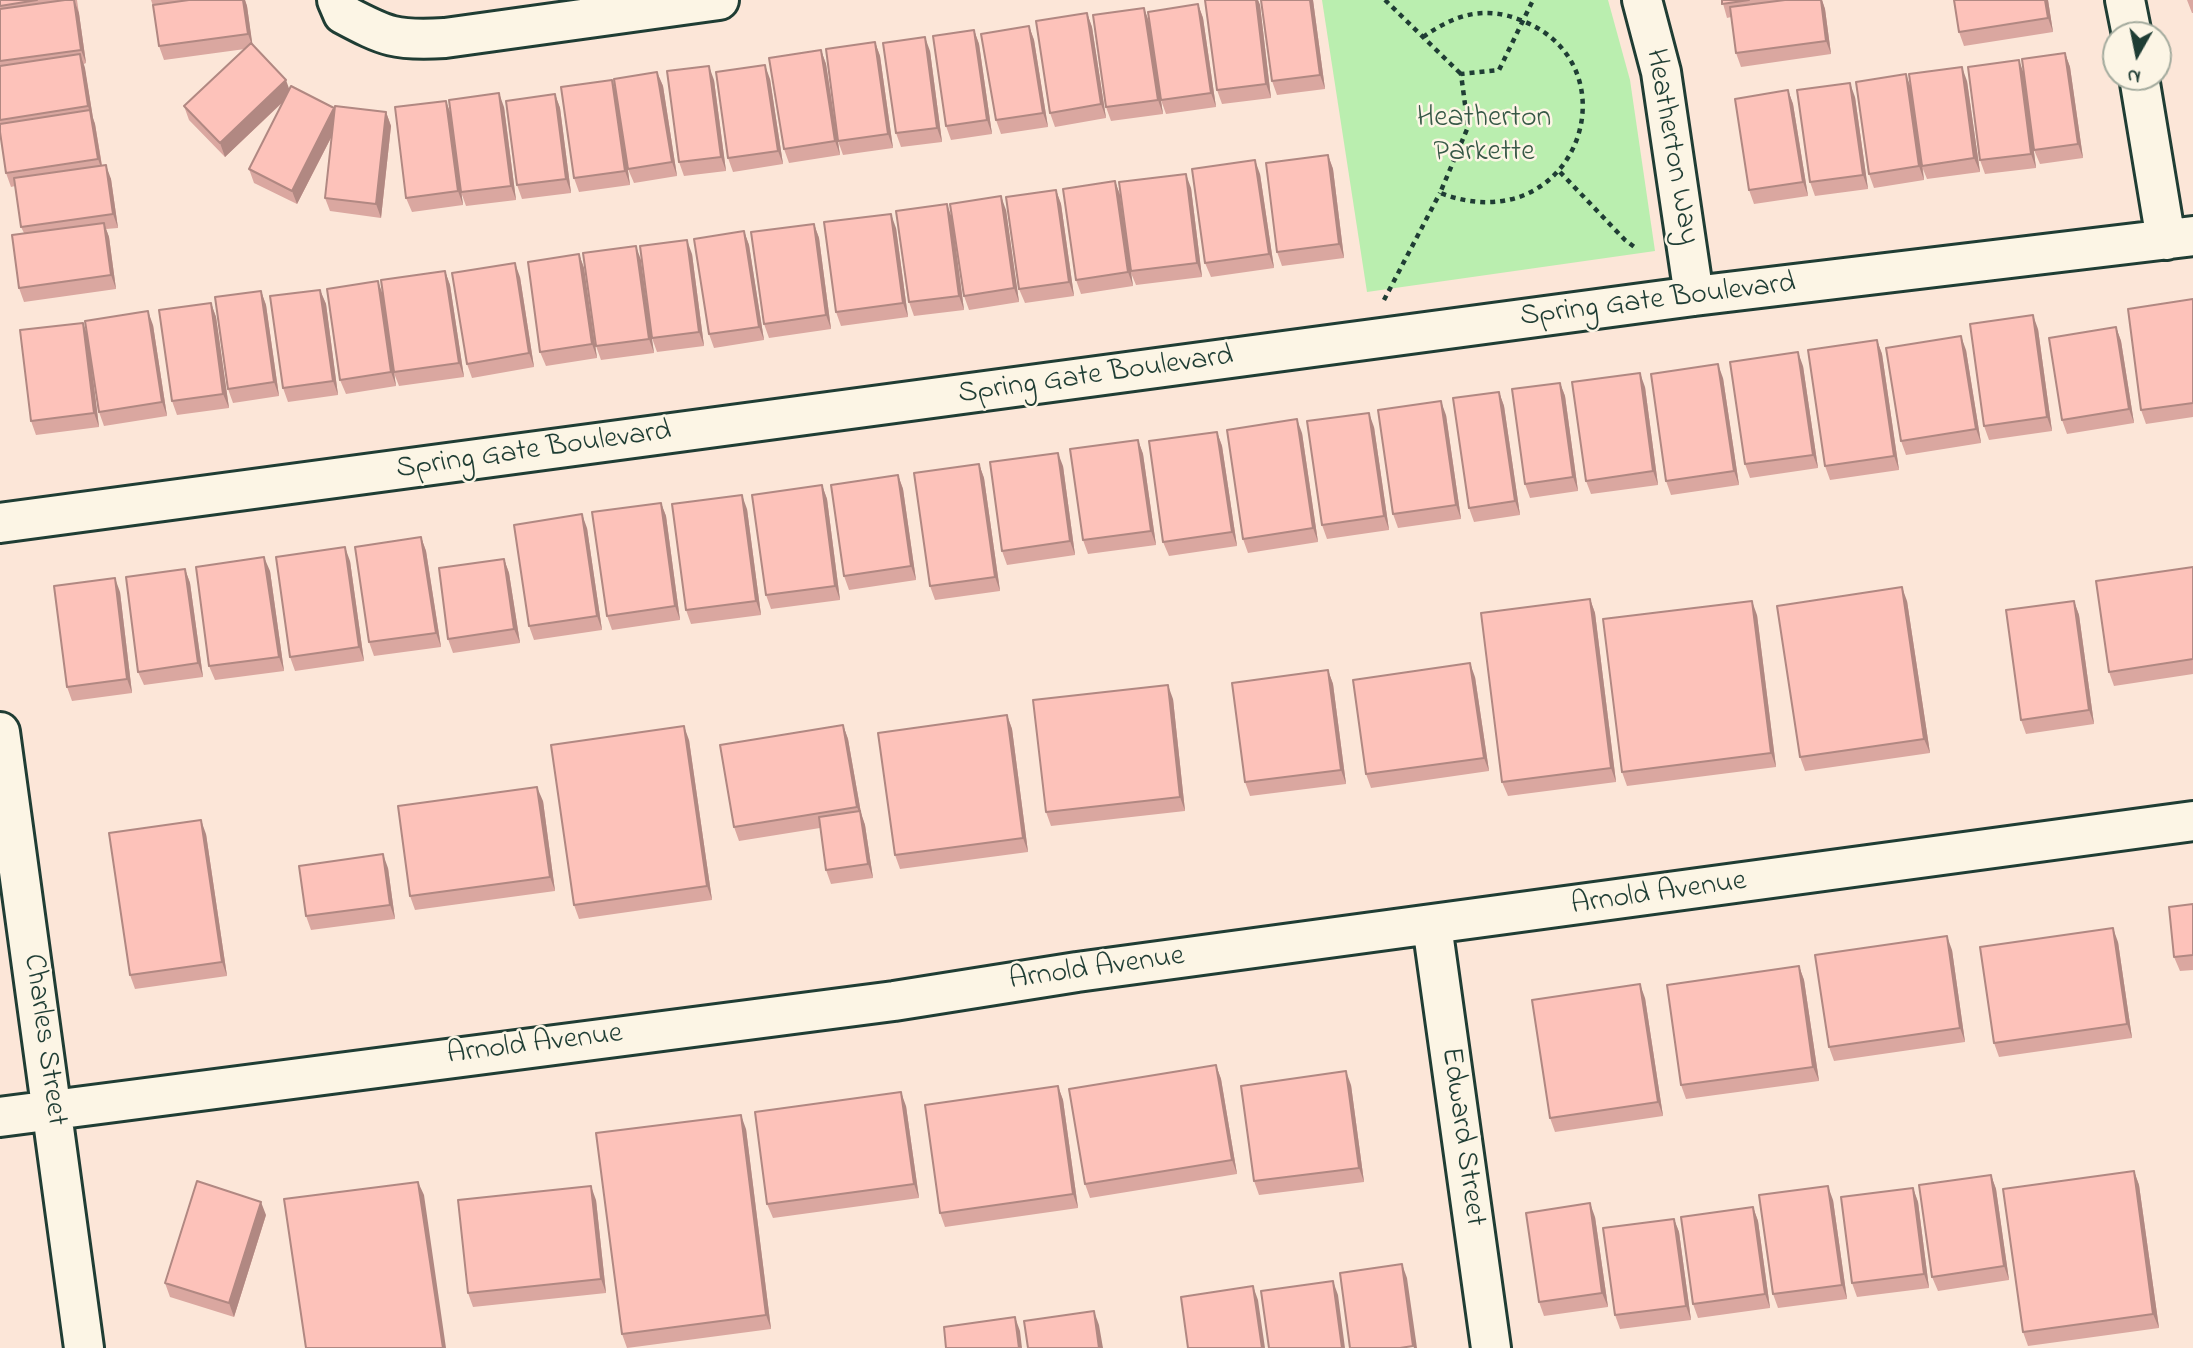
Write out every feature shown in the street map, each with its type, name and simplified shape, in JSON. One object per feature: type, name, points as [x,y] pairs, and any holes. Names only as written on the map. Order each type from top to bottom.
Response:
[{"type":"street","points":[[337,0],[343,14],[372,30],[402,40],[445,38],[719,0]]},
{"type":"street","name":"Heatherton Way","points":[[1642,0],[1661,72],[1694,296]]},
{"type":"street","points":[[2125,0],[2129,21]]},
{"type":"street","points":[[2142,91],[2179,238]]},
{"type":"street","name":"Spring Gate Boulevard","points":[[0,523],[1694,296],[2179,238]]},
{"type":"street","name":"Charles Street","points":[[0,732],[85,1348]]},
{"type":"street","name":"Arnold Avenue","points":[[0,1117],[894,1001],[1077,972],[2193,821]]},
{"type":"street","name":"Edward Street","points":[[1432,925],[1491,1348]]},
{"type":"path","points":[[1363,341],[1440,193],[1468,127],[1461,75],[1385,0]]},
{"type":"path","points":[[1461,75],[1499,70],[1533,0]]},
{"type":"path","points":[[1423,37],[1458,16],[1482,11],[1506,14],[1544,30],[1569,57],[1582,95],[1582,125],[1560,172],[1532,192],[1511,201],[1465,202],[1440,193]]},
{"type":"path","points":[[1560,172],[1625,240],[1637,249]]},
{"type":"green space","name":"Heatherton Parkette","points":[[1322,0],[1608,0],[1630,80],[1655,251],[1367,292]]},
{"type":"building","points":[[0,0],[37,0],[0,6]]},
{"type":"building","points":[[74,0],[81,50],[0,61],[0,9]]},
{"type":"building","points":[[189,0],[243,0],[248,34],[159,46],[153,5]]},
{"type":"building","points":[[1205,0],[1256,0],[1266,84],[1217,90]]},
{"type":"building","points":[[1261,0],[1310,0],[1320,75],[1272,81]]},
{"type":"building","points":[[1722,0],[1749,0],[1722,4]]},
{"type":"building","points":[[1785,0],[1821,0],[1826,41],[1736,53],[1730,7]]},
{"type":"building","points":[[1954,0],[2045,0],[2048,18],[1959,32]]},
{"type":"building","points":[[1198,4],[1211,93],[1161,100],[1148,12]]},
{"type":"building","points":[[1144,8],[1158,100],[1106,107],[1093,15]]},
{"type":"building","points":[[1087,13],[1101,104],[1050,113],[1036,21]]},
{"type":"building","points":[[1029,26],[1043,113],[996,120],[981,34]]},
{"type":"building","points":[[974,30],[987,120],[946,126],[933,36]]},
{"type":"building","points":[[925,37],[937,128],[896,133],[883,43]]},
{"type":"building","points":[[875,42],[888,134],[838,141],[826,49]]},
{"type":"building","points":[[251,43],[286,80],[220,143],[184,106]]},
{"type":"building","points":[[821,50],[835,141],[784,149],[769,58]]},
{"type":"building","points":[[2065,53],[2078,144],[2034,150],[2022,59]]},
{"type":"building","points":[[80,54],[88,106],[0,120],[0,66]]},
{"type":"building","points":[[2019,60],[2031,154],[1980,160],[1968,67]]},
{"type":"building","points":[[765,65],[778,151],[728,158],[716,72]]},
{"type":"building","points":[[709,66],[721,157],[679,162],[667,71]]},
{"type":"building","points":[[1962,67],[1974,158],[1922,166],[1909,74]]},
{"type":"building","points":[[657,72],[672,162],[628,169],[614,79]]},
{"type":"building","points":[[1906,74],[1919,166],[1869,174],[1856,82]]},
{"type":"building","points":[[612,80],[625,171],[574,178],[561,87]]},
{"type":"building","points":[[1850,83],[1863,175],[1810,182],[1797,90]]},
{"type":"building","points":[[291,86],[334,108],[292,191],[249,169]]},
{"type":"building","points":[[1788,90],[1803,182],[1749,190],[1735,99]]},
{"type":"building","points":[[499,93],[511,186],[461,192],[449,100]]},
{"type":"building","points":[[555,94],[566,179],[517,185],[506,101]]},
{"type":"building","points":[[446,101],[458,191],[406,198],[395,107]]},
{"type":"building","points":[[335,106],[386,112],[376,204],[325,198]]},
{"type":"building","points":[[90,110],[98,159],[6,173],[0,124]]},
{"type":"building","points":[[1328,155],[1339,244],[1277,252],[1266,163]]},
{"type":"building","points":[[1255,160],[1269,254],[1205,263],[1192,169]]},
{"type":"building","points":[[106,165],[113,214],[21,227],[14,178]]},
{"type":"building","points":[[1186,174],[1197,263],[1131,271],[1119,182]]},
{"type":"building","points":[[1115,181],[1128,272],[1076,280],[1063,189]]},
{"type":"building","points":[[1056,190],[1069,282],[1019,289],[1006,197]]},
{"type":"building","points":[[1001,196],[1014,288],[964,296],[950,204]]},
{"type":"building","points":[[947,204],[959,296],[909,302],[896,211]]},
{"type":"building","points":[[891,214],[903,303],[836,312],[824,222]]},
{"type":"building","points":[[104,223],[111,275],[19,288],[12,235]]},
{"type":"building","points":[[814,224],[826,315],[764,324],[751,232]]},
{"type":"building","points":[[744,231],[759,327],[709,334],[694,239]]},
{"type":"building","points":[[687,240],[699,332],[652,338],[640,246]]},
{"type":"building","points":[[636,246],[649,339],[596,346],[583,253]]},
{"type":"building","points":[[579,254],[592,344],[540,352],[528,262]]},
{"type":"building","points":[[515,263],[529,353],[467,364],[452,273]]},
{"type":"building","points":[[445,271],[459,363],[394,372],[381,280]]},
{"type":"building","points":[[378,281],[391,372],[340,380],[327,289]]},
{"type":"building","points":[[320,290],[333,381],[283,388],[270,296]]},
{"type":"building","points":[[261,291],[274,382],[228,389],[215,297]]},
{"type":"building","points":[[2193,299],[2193,403],[2141,410],[2128,309]]},
{"type":"building","points":[[211,303],[223,394],[172,401],[159,310]]},
{"type":"building","points":[[148,311],[162,402],[99,412],[85,321]]},
{"type":"building","points":[[2033,315],[2047,417],[1984,426],[1970,324]]},
{"type":"building","points":[[83,323],[94,413],[31,421],[20,330]]},
{"type":"building","points":[[2116,327],[2129,409],[2062,420],[2049,338]]},
{"type":"building","points":[[1961,336],[1976,429],[1901,441],[1886,348]]},
{"type":"building","points":[[1877,340],[1894,456],[1825,466],[1808,350]]},
{"type":"building","points":[[1798,352],[1813,455],[1745,464],[1730,362]]},
{"type":"building","points":[[1718,364],[1734,471],[1666,481],[1651,374]]},
{"type":"building","points":[[1640,373],[1653,471],[1586,481],[1572,382]]},
{"type":"building","points":[[1560,383],[1573,477],[1525,484],[1512,389]]},
{"type":"building","points":[[1499,392],[1515,501],[1469,508],[1453,398]]},
{"type":"building","points":[[1441,401],[1456,505],[1393,514],[1378,410]]},
{"type":"building","points":[[1369,413],[1384,516],[1322,525],[1307,421]]},
{"type":"building","points":[[1297,419],[1313,528],[1243,539],[1227,430]]},
{"type":"building","points":[[1217,432],[1232,532],[1163,542],[1149,441]]},
{"type":"building","points":[[1138,440],[1151,531],[1083,540],[1070,449]]},
{"type":"building","points":[[1058,453],[1070,541],[1002,551],[990,462]]},
{"type":"building","points":[[979,464],[995,577],[930,586],[914,473]]},
{"type":"building","points":[[898,475],[911,566],[844,576],[831,485]]},
{"type":"building","points":[[822,485],[835,586],[766,595],[752,495]]},
{"type":"building","points":[[742,495],[756,601],[686,610],[672,504]]},
{"type":"building","points":[[661,503],[675,606],[607,616],[592,512]]},
{"type":"building","points":[[582,514],[597,616],[529,626],[514,525]]},
{"type":"building","points":[[421,537],[436,633],[369,642],[355,547]]},
{"type":"building","points":[[345,547],[359,647],[290,657],[276,557]]},
{"type":"building","points":[[264,557],[279,657],[209,666],[196,567]]},
{"type":"building","points":[[504,559],[514,629],[448,639],[439,568]]},
{"type":"building","points":[[2193,567],[2193,659],[2109,672],[2096,581]]},
{"type":"building","points":[[185,569],[198,663],[138,672],[126,577]]},
{"type":"building","points":[[115,578],[127,679],[67,687],[54,586]]},
{"type":"building","points":[[1902,587],[1924,739],[1800,757],[1777,606]]},
{"type":"building","points":[[1590,599],[1611,768],[1502,782],[1481,613]]},
{"type":"building","points":[[1752,601],[1771,753],[1622,772],[1603,619]]},
{"type":"building","points":[[2074,601],[2089,710],[2021,720],[2006,610]]},
{"type":"building","points":[[1470,663],[1484,758],[1366,774],[1353,680]]},
{"type":"building","points":[[1328,670],[1341,770],[1245,782],[1232,683]]},
{"type":"building","points":[[1168,685],[1180,797],[1046,812],[1033,700]]},
{"type":"building","points":[[1007,715],[1023,838],[895,855],[878,733]]},
{"type":"building","points":[[843,725],[857,807],[734,827],[720,745]]},
{"type":"building","points":[[684,726],[707,886],[574,905],[551,745]]},
{"type":"building","points":[[537,787],[550,877],[410,896],[398,806]]},
{"type":"building","points":[[860,811],[868,864],[826,870],[819,817]]},
{"type":"building","points":[[201,820],[222,962],[130,975],[109,833]]},
{"type":"building","points":[[383,854],[390,905],[306,916],[299,866]]},
{"type":"building","points":[[2193,904],[2193,955],[2174,957],[2169,907]]},
{"type":"building","points":[[2113,928],[2127,1024],[1994,1043],[1980,947]]},
{"type":"building","points":[[1947,936],[1960,1028],[1829,1047],[1815,955]]},
{"type":"building","points":[[1799,966],[1813,1067],[1681,1085],[1667,985]]},
{"type":"building","points":[[1640,984],[1658,1102],[1550,1118],[1532,1000]]},
{"type":"building","points":[[1216,1065],[1232,1160],[1085,1184],[1069,1089]]},
{"type":"building","points":[[1346,1071],[1359,1168],[1254,1181],[1241,1086]]},
{"type":"building","points":[[1058,1086],[1073,1194],[940,1213],[925,1105]]},
{"type":"building","points":[[901,1092],[914,1184],[767,1204],[755,1112]]},
{"type":"building","points":[[741,1115],[766,1315],[622,1334],[596,1133]]},
{"type":"building","points":[[2134,1171],[2153,1314],[2023,1332],[2003,1189]]},
{"type":"building","points":[[1991,1175],[2004,1266],[1932,1277],[1919,1185]]},
{"type":"building","points":[[197,1181],[261,1202],[229,1303],[165,1283]]},
{"type":"building","points":[[418,1182],[443,1348],[306,1348],[284,1199]]},
{"type":"building","points":[[591,1186],[601,1279],[468,1293],[458,1200]]},
{"type":"building","points":[[1828,1186],[1842,1285],[1773,1294],[1759,1195]]},
{"type":"building","points":[[1913,1188],[1924,1274],[1852,1283],[1841,1197]]},
{"type":"building","points":[[1590,1203],[1602,1293],[1539,1302],[1526,1213]]},
{"type":"building","points":[[1753,1207],[1765,1294],[1693,1304],[1681,1217]]},
{"type":"building","points":[[1674,1219],[1686,1306],[1615,1315],[1603,1228]]},
{"type":"building","points":[[1402,1264],[1413,1346],[1350,1348],[1340,1273]]},
{"type":"building","points":[[1333,1281],[1342,1348],[1269,1348],[1261,1291]]},
{"type":"building","points":[[1253,1286],[1262,1348],[1188,1348],[1181,1297]]},
{"type":"building","points":[[1094,1311],[1099,1348],[1028,1348],[1024,1321]]},
{"type":"building","points":[[1015,1317],[1019,1348],[946,1348],[944,1327]]}]
